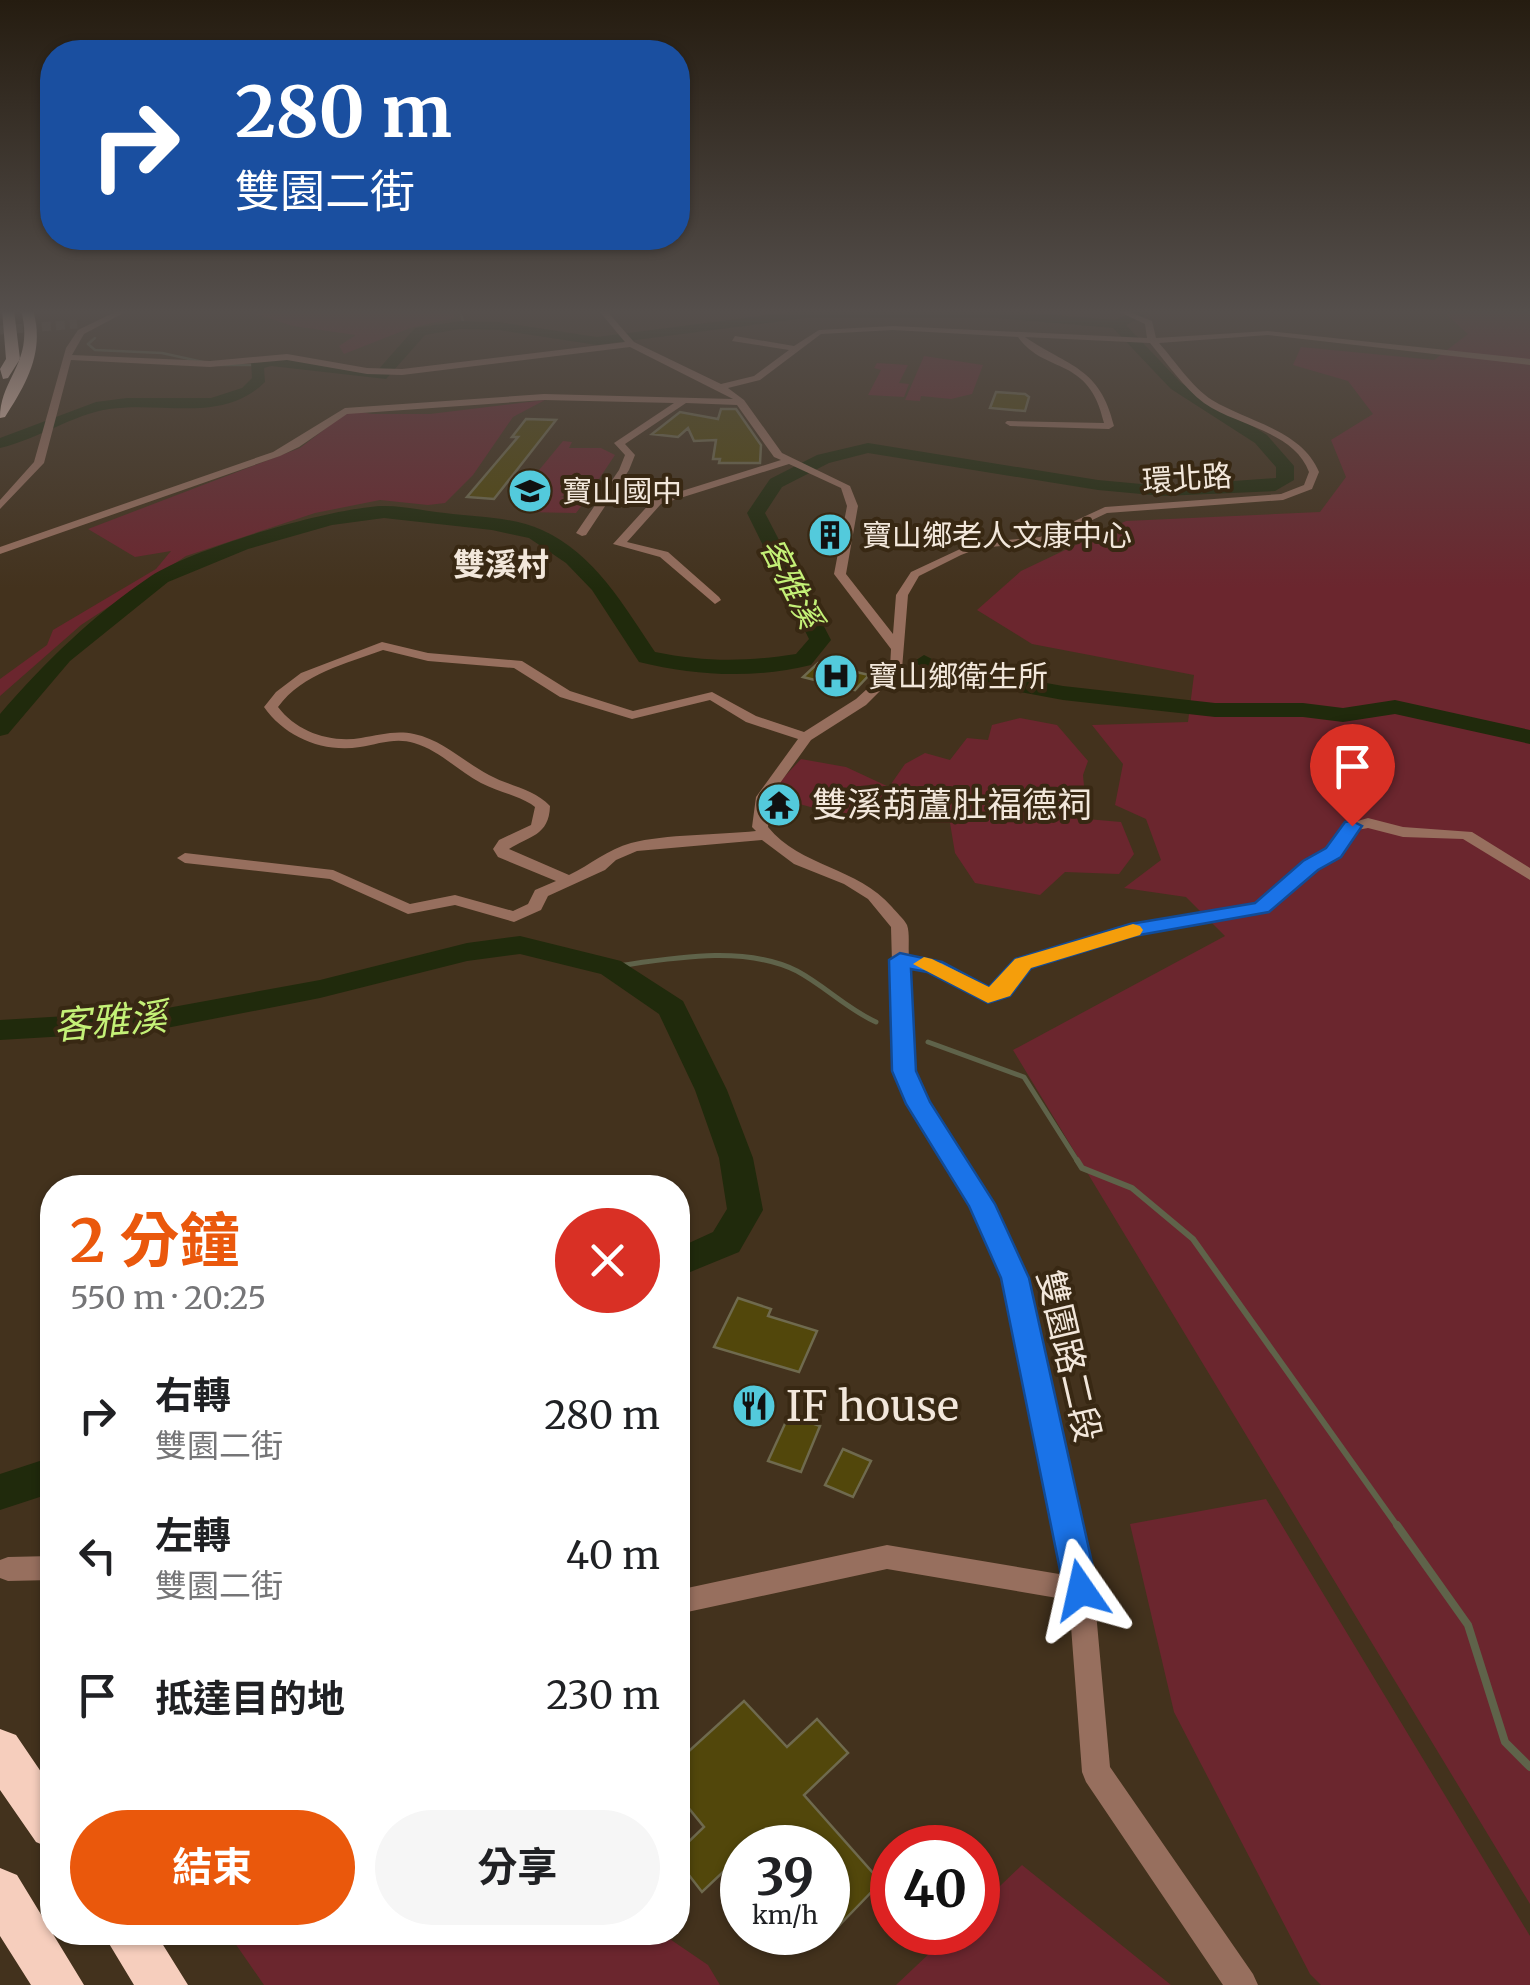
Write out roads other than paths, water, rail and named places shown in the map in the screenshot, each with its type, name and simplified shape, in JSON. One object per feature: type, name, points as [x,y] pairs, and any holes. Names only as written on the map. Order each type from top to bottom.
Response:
[{"type":"highway","points":[[0,1750],[40,1808]]},
{"type":"highway","points":[[0,1892],[60,1985]]},
{"type":"highway","points":[[135,1945],[163,1985]]},
{"type":"street","points":[[0,506],[40,463],[54,403]]},
{"type":"street","points":[[0,550],[84,526],[192,481],[284,451],[324,420],[345,411],[464,403]]},
{"type":"street","points":[[659,403],[666,409],[660,415]]},
{"type":"street","points":[[582,533],[630,455],[618,443],[679,403]]},
{"type":"street","points":[[185,858],[333,875],[408,909],[455,900],[514,917],[535,907],[541,892],[634,847],[766,835],[758,818],[763,796],[806,736],[870,694],[896,669],[899,651],[840,574],[838,559],[854,510],[853,495],[845,486],[789,462],[771,448],[741,403]]},
{"type":"street","points":[[1010,423],[1109,426],[1104,403]]},
{"type":"street","name":"環北路","points":[[899,651],[902,595],[915,574],[977,545],[1042,540],[1106,510],[1283,497],[1308,488],[1314,472],[1309,458],[1292,443],[1211,403]]},
{"type":"street","points":[[715,600],[664,554],[619,544],[657,502],[789,462]]},
{"type":"street","points":[[568,880],[504,854],[501,848],[541,826],[543,806],[534,798],[488,781],[424,741],[408,736],[340,745],[285,723],[271,707],[307,675],[382,646],[392,646],[428,658],[517,664],[565,694],[632,715],[712,696],[751,719],[806,736]]},
{"type":"street","points":[[900,960],[934,967],[988,996],[1002,990],[1023,964],[1130,930],[1262,908],[1310,865],[1334,852],[1352,826],[1368,822],[1402,832],[1467,835],[1530,875]]},
{"type":"street","name":"雙園路二段","points":[[766,835],[800,861],[850,881],[884,905],[899,926],[904,1071],[918,1104],[981,1204],[1015,1278],[1081,1590],[1096,1772],[1242,1985]]},
{"type":"street","points":[[690,1599],[887,1557],[1081,1590]]},
{"type":"street","points":[[8,1569],[40,1568]]},
{"type":"waterway","points":[[0,443],[110,404],[204,403]]},
{"type":"waterway","name":"客雅溪","points":[[0,729],[62,656],[161,578],[241,545],[330,520],[384,512],[492,524],[535,534],[573,559],[600,586],[647,657],[699,668],[750,668],[803,660],[820,640],[756,513],[776,483],[823,459],[868,448],[1098,485],[1163,491],[1275,486],[1285,480],[1285,466],[1261,439],[1203,403]]},
{"type":"waterway","points":[[924,662],[939,668]]},
{"type":"waterway","points":[[975,677],[1063,693],[1215,710],[1303,710],[1343,715],[1395,707],[1530,737]]},
{"type":"waterway","name":"客雅溪","points":[[0,1030],[151,1021],[320,989],[467,952],[520,945],[611,967],[672,1008],[711,1090],[736,1158],[745,1210],[726,1242],[690,1258]]},
{"type":"waterway","points":[[611,967],[705,956],[753,958],[797,971],[876,1022]]},
{"type":"waterway","points":[[928,1042],[1024,1077],[1078,1162]]},
{"type":"waterway","points":[[1077,1160],[1082,1168],[1132,1188],[1193,1239],[1398,1527]]},
{"type":"waterway","name":"客雅溪","points":[[0,1492],[40,1479]]},
{"type":"waterway","points":[[1397,1525],[1468,1625],[1505,1742],[1530,1767]]},
{"type":"place","name":"寶山國中","points":[[530,491]]},
{"type":"place","name":"寶山鄉老人文康中心","points":[[830,535]]},
{"type":"place","name":"寶山鄉衛生所","points":[[836,676]]},
{"type":"place","name":"雙溪葫蘆肚福德祠","points":[[779,805]]},
{"type":"place","name":"IF house","points":[[754,1406]]},
{"type":"district","name":"雙溪村","points":[[501,565]]}]
